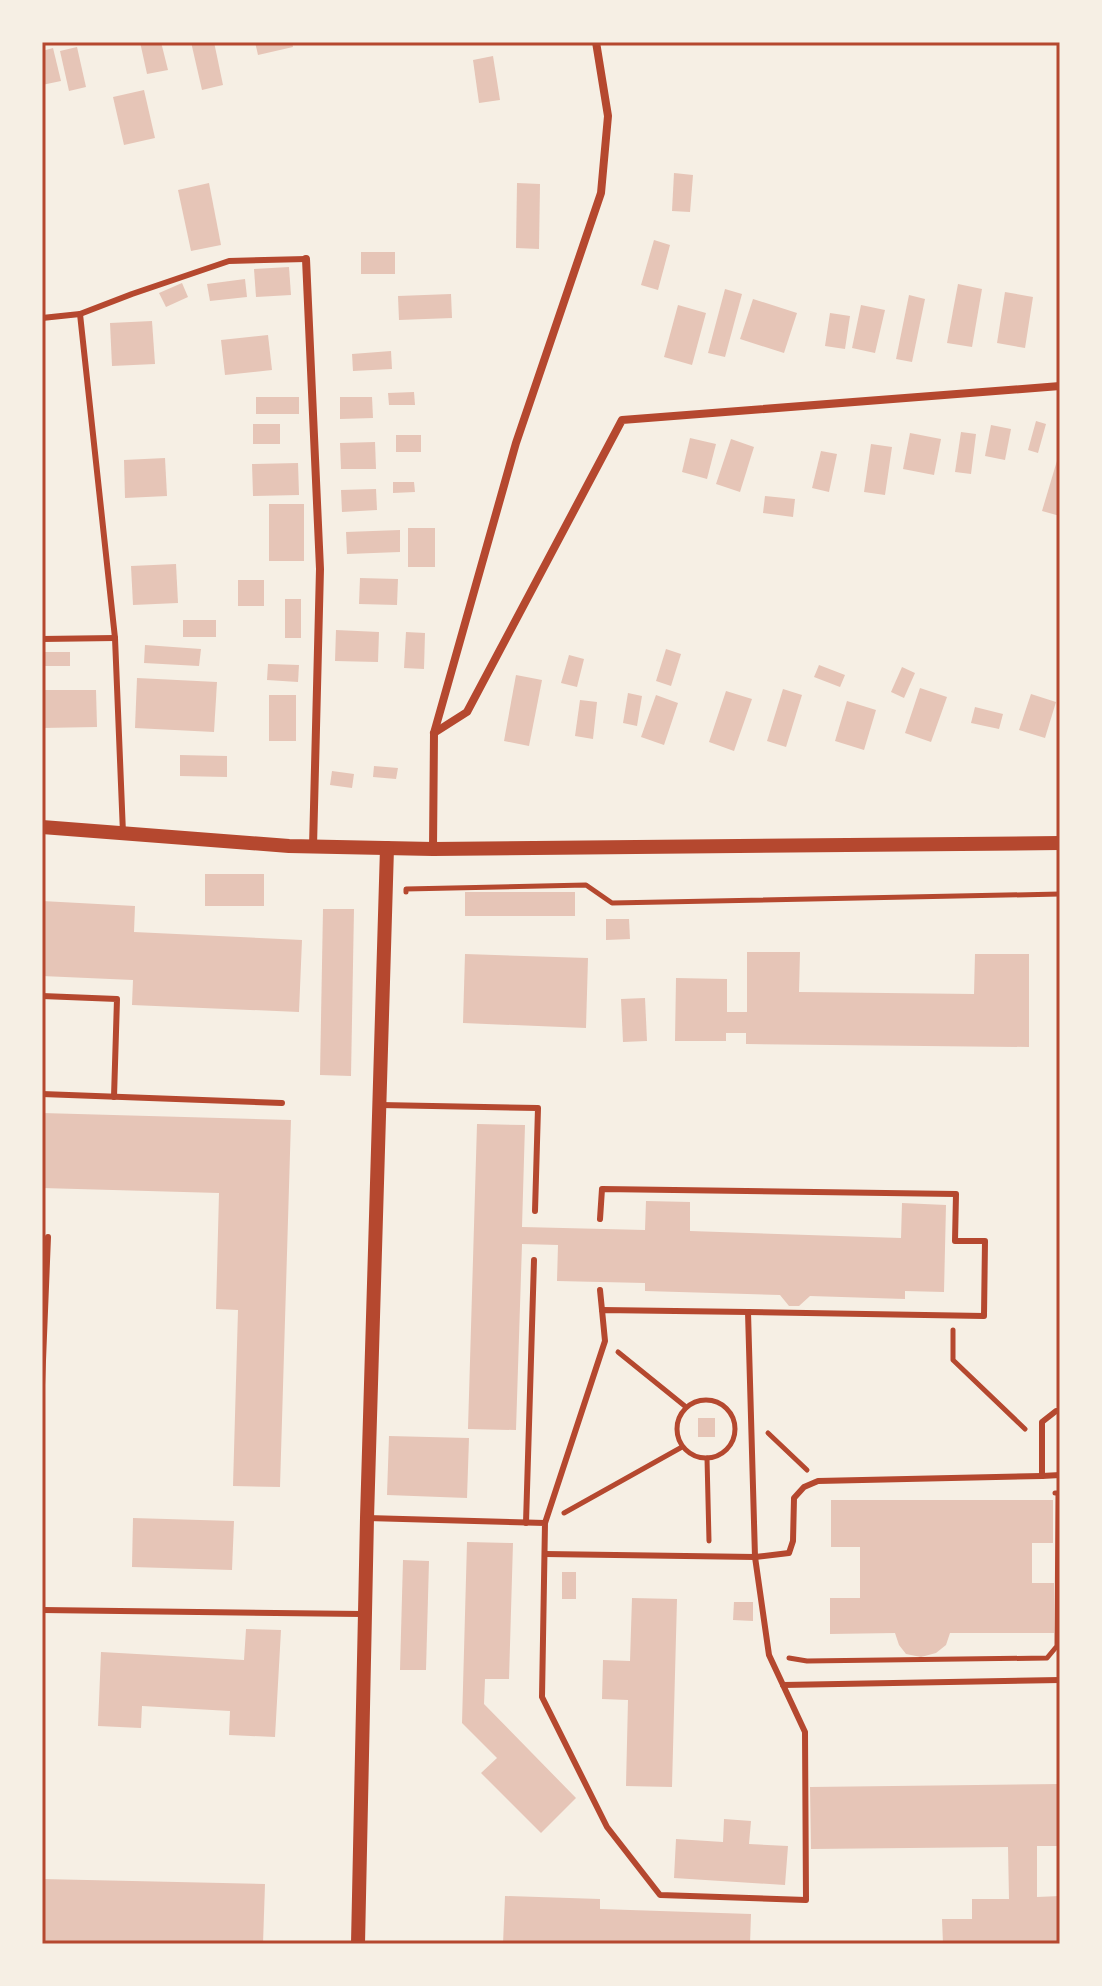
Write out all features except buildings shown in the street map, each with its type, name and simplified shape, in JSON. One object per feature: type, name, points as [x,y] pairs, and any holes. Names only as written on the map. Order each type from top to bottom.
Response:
[{"type":"street","points":[[433,849],[434,733],[516,443],[601,193],[608,116],[596,42]]},
{"type":"street","points":[[306,259],[320,569],[313,847]]},
{"type":"street","points":[[434,733],[467,712],[622,420],[1060,386]]},
{"type":"street","points":[[42,827],[313,847],[433,849],[1060,843]]},
{"type":"street","points":[[358,1944],[387,848]]},
{"type":"lane","points":[[42,318],[80,314],[229,261],[306,259]]},
{"type":"lane","points":[[80,314],[115,638],[123,833]]},
{"type":"lane","points":[[42,639],[115,638]]},
{"type":"lane","points":[[42,996],[117,999],[114,1097]]},
{"type":"lane","points":[[42,1094],[282,1103]]},
{"type":"lane","points":[[380,1105],[538,1108],[535,1211]]},
{"type":"lane","points":[[600,1219],[602,1189],[956,1194],[955,1241],[985,1241],[984,1316],[602,1310]]},
{"type":"lane","points":[[42,1385],[48,1237]]},
{"type":"lane","points":[[526,1523],[534,1260]]},
{"type":"lane","points":[[600,1290],[605,1341],[545,1523],[542,1697],[607,1827],[660,1895],[806,1900],[805,1732],[769,1655],[755,1557],[748,1312]]},
{"type":"lane","points":[[1042,1476],[1042,1422],[1060,1411]]},
{"type":"lane","points":[[545,1554],[755,1557],[789,1553],[793,1541],[794,1498],[804,1487],[818,1481],[1060,1475]]},
{"type":"lane","points":[[367,1518],[545,1523]]},
{"type":"lane","points":[[42,1610],[366,1614]]},
{"type":"lane","points":[[783,1685],[1060,1680]]},
{"type":"path","points":[[954,1315],[953,1360],[1029,1432],[1031,1420]]},
{"type":"path","points":[[605,1341],[686,1407]]},
{"type":"path","points":[[698,1400],[712,1400],[725,1406],[734,1417],[736,1432],[731,1445],[721,1455],[707,1458],[693,1456],[682,1447],[676,1433],[678,1419],[686,1407],[698,1400]]},
{"type":"path","points":[[751,1416],[818,1481]]},
{"type":"path","points":[[545,1523],[682,1447]]},
{"type":"path","points":[[707,1458],[709,1557]]},
{"type":"path","points":[[769,1655],[807,1661],[1047,1658],[1057,1646],[1058,1493],[1029,1493],[1029,1476]]}]
